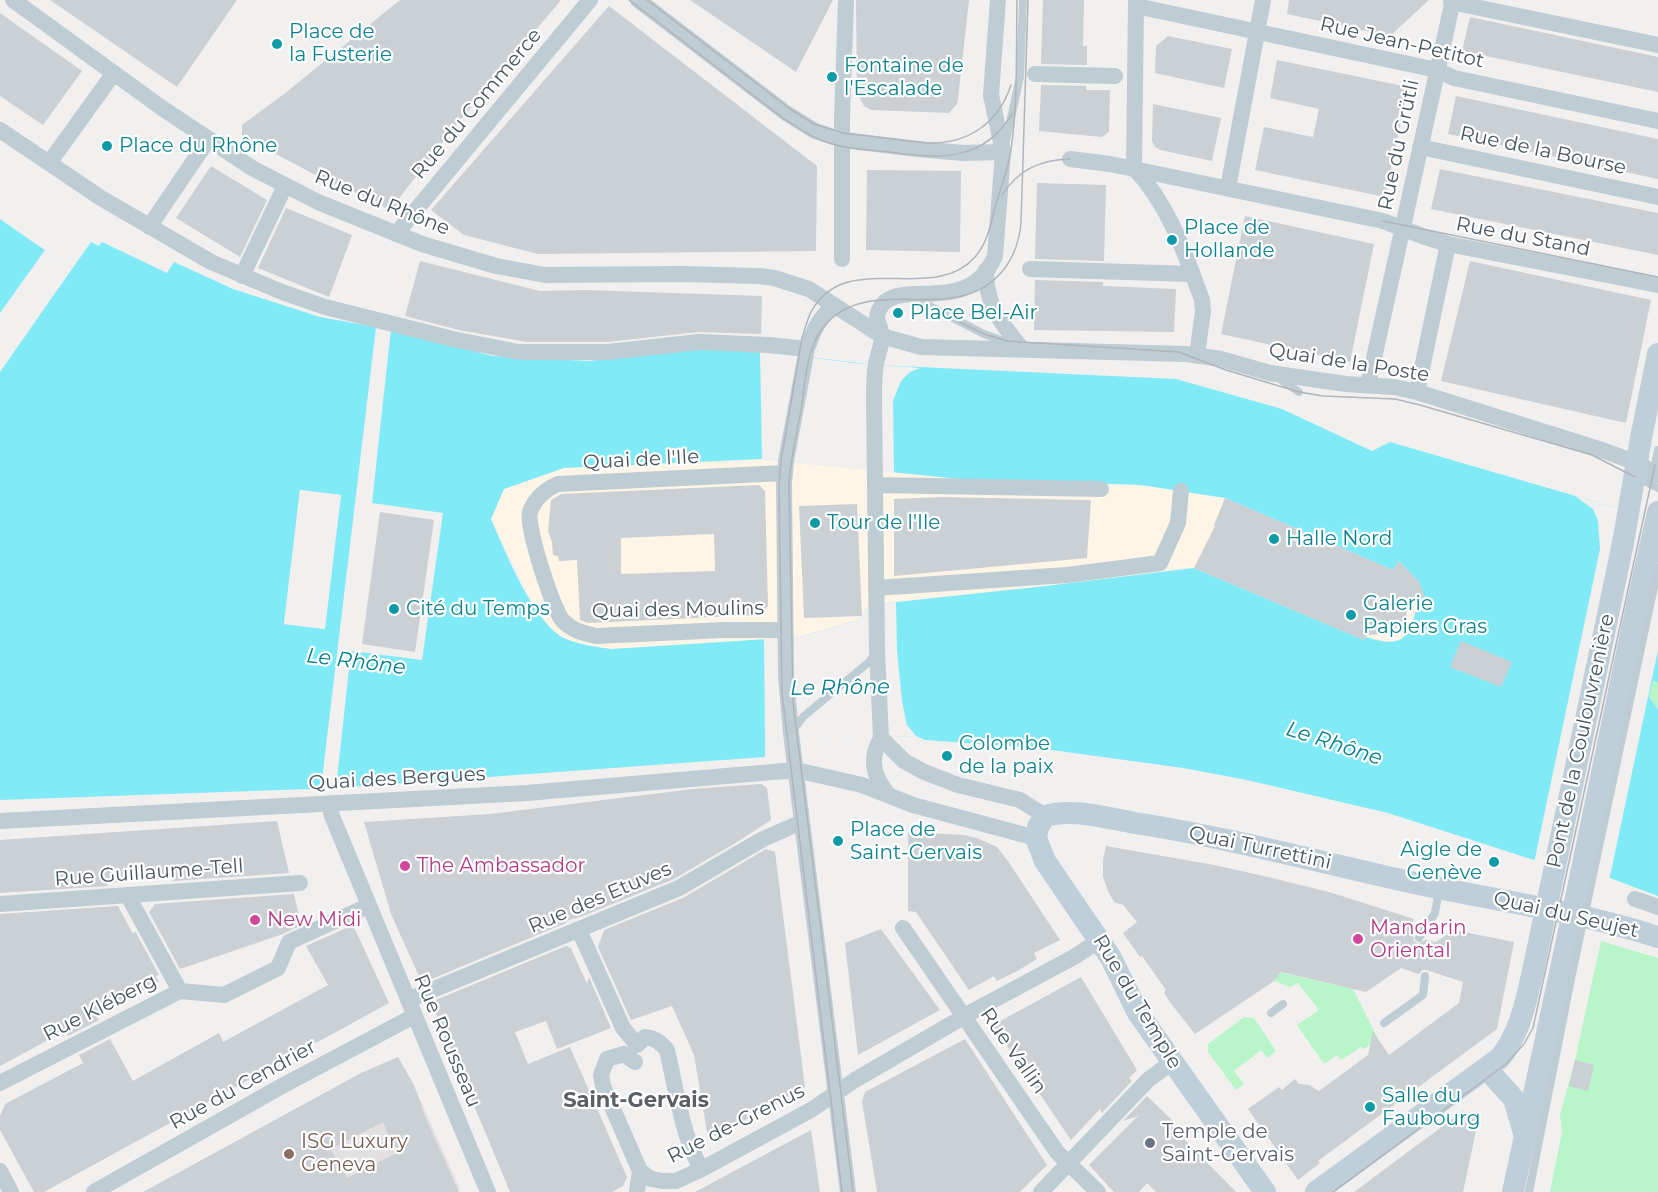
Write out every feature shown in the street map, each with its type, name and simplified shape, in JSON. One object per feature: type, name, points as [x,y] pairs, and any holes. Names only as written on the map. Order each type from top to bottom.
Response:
[{"type":"main road","name":"Pont de la Coulouvrenière","points":[[1316,1192],[1487,1069],[1500,1058],[1515,1036],[1533,971],[1630,512],[1645,474],[1658,354]]},
{"type":"main road","name":"Pont de la Coulouvrenière","points":[[1513,1192],[1565,978],[1654,557],[1657,516]]},
{"type":"main road","name":"Quai Turrettini","points":[[1045,816],[1058,813],[1078,813],[1191,832],[1474,895]]},
{"type":"main road","points":[[1036,838],[1038,827],[1045,816]]},
{"type":"main road","name":"Rue du Temple","points":[[1036,838],[1045,861],[1111,958],[1133,1004],[1265,1192]]},
{"type":"main road","name":"Quai du Seujet","points":[[1474,895],[1543,907],[1658,937]]},
{"type":"main road","points":[[1487,1069],[1514,1099],[1525,1137]]},
{"type":"street","name":"Rue du Rhône","points":[[13,0],[208,140],[252,168],[318,202],[396,234],[473,260],[545,275],[759,276],[792,283],[809,290],[882,336]]},
{"type":"street","name":"Rue du Commerce","points":[[396,234],[590,0]]},
{"type":"street","points":[[638,0],[786,113],[815,131],[843,140],[963,153],[1003,152]]},
{"type":"street","points":[[842,259],[846,0]]},
{"type":"street","points":[[893,796],[878,782],[874,765],[874,749],[881,738],[877,651],[874,400],[876,365],[882,336],[876,320],[879,309],[886,300],[906,294],[958,291],[973,284],[992,262],[996,249],[1003,152],[991,95],[998,0]]},
{"type":"street","points":[[1228,188],[1263,0]]},
{"type":"street","points":[[1451,1],[1658,45]]},
{"type":"street","name":"Rue du Grütli","points":[[1368,385],[1451,1]]},
{"type":"street","points":[[1136,3],[1134,168],[1160,200],[1171,220],[1202,300],[1203,311],[1197,355]]},
{"type":"street","name":"Rue Jean-Petitot","points":[[1136,3],[1437,70],[1454,78],[1658,121]]},
{"type":"street","points":[[49,163],[114,73]]},
{"type":"street","points":[[1035,74],[1115,76]]},
{"type":"street","points":[[0,130],[149,227],[211,262],[325,307],[457,340],[519,352],[608,352],[699,342],[769,345],[806,353]]},
{"type":"street","points":[[149,227],[208,140]]},
{"type":"street","name":"Rue de la Bourse","points":[[1420,147],[1658,197]]},
{"type":"street","name":"Rue du Stand","points":[[1070,159],[1134,168],[1383,221],[1448,244],[1658,285]]},
{"type":"street","points":[[242,276],[285,186]]},
{"type":"street","points":[[1417,392],[1448,244]]},
{"type":"street","points":[[1030,269],[1192,274]]},
{"type":"street","points":[[986,270],[986,287],[992,306],[1005,328],[1022,349]]},
{"type":"street","points":[[834,305],[818,321],[812,332],[785,467],[785,634],[791,737],[848,1192]]},
{"type":"street","name":"Quai de la Poste","points":[[882,336],[921,347],[1197,355],[1221,359],[1270,373],[1394,387],[1417,392],[1605,451],[1645,474]]},
{"type":"street","name":"Quai de l'Ile","points":[[530,530],[530,514],[536,500],[545,490],[558,484],[785,467]]},
{"type":"street","points":[[875,478],[1101,489]]},
{"type":"street","points":[[876,596],[1160,563],[1178,523],[1181,491]]},
{"type":"street","name":"Quai des Moulins","points":[[530,530],[545,579],[562,620],[577,632],[596,636],[724,630],[785,634]]},
{"type":"street","points":[[881,738],[904,761],[924,772],[958,785],[1020,800],[1045,816]]},
{"type":"street","points":[[796,770],[862,785],[913,805],[1036,838]]},
{"type":"street","name":"Quai des Bergues","points":[[0,821],[527,793],[796,770]]},
{"type":"street","name":"Rue Rousseau","points":[[328,804],[481,1189]]},
{"type":"street","name":"Rue des Etuves","points":[[411,1008],[579,930],[692,882],[762,839],[802,822]]},
{"type":"street","name":"Rue Guillaume-Tell","points":[[0,904],[300,883]]},
{"type":"street","points":[[128,896],[180,991]]},
{"type":"street","points":[[1635,899],[1658,907]]},
{"type":"street","name":"Rue Kléberg","points":[[0,1083],[180,991],[224,994],[278,968],[289,942],[368,906]]},
{"type":"street","name":"Rue Vallin","points":[[903,928],[1057,1152],[1098,1192]]},
{"type":"street","points":[[579,930],[623,1028],[637,1045],[645,1037],[653,1038],[667,1050],[688,1142],[695,1160],[702,1169]]},
{"type":"street","name":"Rue de-Grenus","points":[[640,1171],[651,1179],[676,1181],[702,1169],[811,1110],[835,1093],[964,1016],[1074,957],[1100,940]]},
{"type":"street","name":"Rue du Cendrier","points":[[94,1192],[282,1086],[411,1008]]},
{"type":"street","points":[[635,1062],[624,1054],[616,1055],[607,1059],[601,1075],[603,1086],[640,1171],[637,1192]]},
{"type":"street","points":[[1041,1192],[1070,1165],[1148,1080],[1172,1062]]},
{"type":"street","points":[[0,1171],[11,1192]]},
{"type":"lane","points":[[1003,152],[1020,77],[1023,0]]},
{"type":"lane","points":[[906,294],[984,334],[1022,349]]},
{"type":"lane","points":[[1270,373],[1299,392]]},
{"type":"lane","points":[[1658,450],[1655,465],[1645,474],[1658,488]]},
{"type":"lane","points":[[791,737],[804,716],[869,662],[877,651]]},
{"type":"lane","points":[[1419,938],[1435,913],[1439,888]]},
{"type":"lane","points":[[1384,1023],[1423,995],[1425,976]]},
{"type":"lane","points":[[1529,1192],[1565,978]]},
{"type":"lane","points":[[1271,1013],[1283,1004]]},
{"type":"shaded area","points":[[762,459],[960,479],[1141,485],[1225,498],[1394,569],[1399,561],[1419,582],[1424,598],[1419,598],[1405,637],[1397,642],[1389,643],[1366,637],[1364,640],[1194,568],[1185,568],[1046,586],[870,604],[858,620],[795,638],[612,649],[587,646],[564,639],[549,626],[534,606],[491,519],[504,489],[564,468]]},
{"type":"shaded area","points":[[414,1086],[460,1189],[453,1192],[349,1192],[331,1149],[371,1128],[364,1110]]},
{"type":"green space","points":[[1653,681],[1658,682],[1658,709],[1649,697]]},
{"type":"green space","points":[[1601,941],[1658,958],[1658,1192],[1550,1192],[1562,1132],[1560,1115],[1575,1060]]},
{"type":"green space","points":[[1274,971],[1353,989],[1378,1039],[1341,1060],[1337,1055],[1324,1064],[1297,1025],[1319,1010],[1298,983],[1290,987],[1274,981],[1276,979]]},
{"type":"green space","points":[[1244,1017],[1254,1018],[1276,1051],[1267,1058],[1261,1050],[1234,1071],[1244,1084],[1236,1090],[1208,1052],[1208,1044]]},
{"type":"water","name":"Le Rhône","points":[[0,219],[72,269],[91,242],[99,246],[102,242],[167,273],[174,262],[233,289],[320,317],[403,332],[492,356],[588,361],[701,348],[760,351],[876,365],[1176,379],[1282,409],[1372,451],[1390,442],[1658,520],[1658,682],[1653,681],[1649,697],[1658,709],[1658,896],[1610,878],[1534,860],[1388,813],[1247,780],[1183,768],[1037,748],[925,740],[916,736],[772,741],[765,742],[765,757],[336,788],[0,800]],"holes":[[[762,459],[960,479],[1141,485],[1225,498],[1393,570],[1399,561],[1419,582],[1423,597],[1419,598],[1413,622],[1404,637],[1390,642],[1366,637],[1364,640],[1194,568],[869,605],[858,620],[799,637],[612,649],[577,643],[554,631],[532,603],[491,519],[504,489],[564,468]],[[300,490],[341,495],[324,629],[284,624]]]},
{"type":"pier","points":[[45,250],[72,269],[0,372],[0,313]]},
{"type":"pier","points":[[376,327],[391,329],[372,503],[443,513],[422,660],[351,651],[336,788],[321,788]]},
{"type":"pier","points":[[760,351],[854,363],[920,368],[910,372],[901,381],[893,401],[894,473],[762,459]]},
{"type":"pier","points":[[300,490],[341,495],[325,629],[284,624]],"holes":[[[303,493],[338,497],[322,626],[287,622]]]},
{"type":"pier","points":[[1575,496],[1658,520],[1658,650],[1609,881],[1534,863],[1600,549],[1598,521],[1593,509]]},
{"type":"pier","points":[[896,602],[897,650],[902,701],[907,725],[916,736],[765,742],[764,638],[799,637],[858,620],[869,605]]},
{"type":"building","points":[[50,0],[237,0],[177,87]]},
{"type":"building","points":[[400,0],[561,0],[451,131],[400,197],[396,206],[386,209],[378,202],[321,178],[242,136],[242,125]]},
{"type":"building","points":[[690,0],[833,0],[796,72]]},
{"type":"building","points":[[856,0],[969,0],[958,99],[957,104],[949,113],[871,110],[864,106],[857,93]]},
{"type":"building","points":[[1043,0],[1084,0],[1083,46],[1087,46],[1087,65],[1041,64]]},
{"type":"building","points":[[1289,0],[1429,0],[1390,36],[1287,14]]},
{"type":"building","points":[[609,6],[817,166],[816,251],[538,254],[464,235],[431,210]]},
{"type":"building","points":[[0,13],[82,71],[43,125],[0,96]]},
{"type":"building","points":[[1470,17],[1658,57],[1658,92],[1462,51]]},
{"type":"building","points":[[1168,36],[1232,49],[1224,88],[1155,73],[1156,46]]},
{"type":"building","points":[[1277,60],[1408,87],[1385,197],[1255,170],[1264,127],[1313,137],[1319,109],[1270,98]]},
{"type":"building","points":[[1041,85],[1086,86],[1086,90],[1110,90],[1109,132],[1102,137],[1039,131]]},
{"type":"building","points":[[1456,96],[1658,139],[1658,179],[1448,134]]},
{"type":"building","points":[[1153,104],[1221,118],[1212,161],[1155,147],[1152,141]]},
{"type":"building","points":[[211,166],[267,200],[240,257],[176,218]]},
{"type":"building","points":[[1440,169],[1658,213],[1658,255],[1431,209]]},
{"type":"building","points":[[867,170],[961,171],[960,252],[866,250]]},
{"type":"building","points":[[1037,183],[1106,185],[1104,261],[1035,259]]},
{"type":"building","points":[[286,208],[352,235],[329,297],[258,268]]},
{"type":"building","points":[[1245,216],[1374,244],[1350,362],[1221,334]]},
{"type":"building","points":[[420,261],[540,291],[585,290],[762,296],[761,334],[698,332],[607,342],[527,342],[459,330],[405,316]]},
{"type":"building","points":[[1470,261],[1651,300],[1626,423],[1441,381]]},
{"type":"building","points":[[1035,280],[1103,282],[1103,286],[1176,289],[1174,332],[1034,330]]},
{"type":"building","points":[[759,485],[765,491],[768,606],[760,615],[588,623],[580,620],[577,560],[559,561],[558,556],[553,555],[548,531],[551,500],[561,494]],"holes":[[[714,534],[715,571],[621,574],[621,538]]]},
{"type":"building","points":[[941,497],[1091,500],[1087,558],[894,576],[894,499]]},
{"type":"building","points":[[1225,498],[1393,570],[1399,561],[1419,582],[1425,597],[1409,599],[1406,617],[1394,630],[1386,634],[1367,635],[1364,640],[1194,568],[1215,526]]},
{"type":"building","points":[[857,504],[862,616],[804,618],[799,506]]},
{"type":"building","name":"Cité du Temps","points":[[380,512],[434,520],[415,652],[362,644]]},
{"type":"building","points":[[1461,641],[1512,662],[1501,687],[1450,667]]},
{"type":"building","points":[[761,784],[767,788],[771,820],[674,879],[566,921],[566,923],[422,983],[391,914],[364,822],[490,814],[693,789]]},
{"type":"building","points":[[277,821],[289,873],[172,881],[175,878],[107,883],[108,886],[0,893],[0,840]]},
{"type":"building","points":[[908,832],[964,835],[997,847],[1060,940],[1034,953],[1037,959],[1019,970],[997,981],[994,976],[969,990],[916,912],[908,911]]},
{"type":"building","points":[[1106,846],[1214,865],[1329,892],[1414,919],[1409,935],[1413,936],[1414,941],[1418,944],[1425,940],[1436,942],[1454,930],[1514,942],[1497,1029],[1318,1161],[1320,1163],[1298,1180],[1248,1109],[1279,1087],[1282,1090],[1295,1079],[1299,1084],[1309,1085],[1319,1091],[1368,1055],[1373,1032],[1389,1055],[1459,1003],[1463,982],[1426,970],[1422,970],[1419,974],[1401,968],[1366,992],[1281,972],[1274,981],[1195,1034],[1169,1001],[1164,992],[1166,990],[1142,956],[1140,957],[1123,933],[1137,922],[1123,905],[1114,902],[1108,891],[1103,877]]},
{"type":"building","points":[[766,849],[775,852],[805,1087],[716,1136],[707,1132],[694,1055],[672,1006],[631,1020],[598,947],[604,930],[683,898]]},
{"type":"building","points":[[294,894],[301,925],[283,934],[180,969],[149,912],[155,904]]},
{"type":"building","points":[[118,906],[133,934],[135,931],[159,975],[156,976],[159,982],[96,1015],[99,1020],[68,1036],[65,1031],[0,1066],[0,914]]},
{"type":"building","points":[[353,925],[389,1003],[44,1192],[34,1192],[0,1130],[0,1116],[5,1104],[83,1063],[79,1055],[110,1039],[133,1081],[219,1033],[223,1042],[328,985],[306,946]]},
{"type":"building","points":[[881,929],[940,1010],[858,1055],[845,943]]},
{"type":"building","points":[[566,946],[571,948],[587,984],[589,977],[611,1028],[557,1049],[546,1021],[515,1032],[528,1064],[570,1047],[627,1177],[623,1186],[612,1192],[510,1192],[431,1002]]},
{"type":"building","points":[[1081,977],[1137,1070],[1129,1078],[1132,1081],[1102,1113],[1100,1109],[1071,1140],[993,1025]]},
{"type":"building","points":[[965,1039],[1047,1165],[1020,1192],[877,1192],[862,1102],[865,1092]]},
{"type":"building","points":[[398,1057],[414,1085],[426,1119],[459,1192],[143,1192],[361,1073]],"holes":[[[383,1122],[397,1153],[347,1178],[331,1149]]]},
{"type":"building","points":[[1575,1060],[1594,1065],[1588,1091],[1569,1086]]},
{"type":"building","name":"Temple de Saint-Gervais","points":[[1147,1096],[1177,1125],[1186,1141],[1236,1192],[1156,1192],[1147,1183],[1139,1192],[1114,1192],[1089,1165],[1138,1116],[1123,1121]]},
{"type":"building","points":[[1463,1111],[1478,1121],[1463,1192],[1354,1192]]},
{"type":"building","points":[[811,1130],[820,1192],[695,1192]]},
{"type":"tunnel","points":[[609,565],[618,565]]},
{"type":"tram line","points":[[629,0],[783,118],[812,136],[831,144],[856,149],[926,156],[959,154],[988,141],[1012,114]]},
{"type":"tram line","points":[[647,0],[790,109],[814,124],[843,133],[927,143],[956,140],[980,129],[990,121],[998,111],[1011,85]]},
{"type":"tram line","points":[[842,1192],[782,693],[779,485],[781,461],[802,338],[811,312],[826,293],[845,283],[867,279],[936,277],[957,271],[975,257],[983,246],[1011,150],[1016,94],[1017,0]]},
{"type":"tram line","points":[[853,1192],[793,702],[789,483],[791,465],[810,355],[825,325],[843,310],[864,302],[957,297],[979,290],[998,276],[1011,258],[1017,245],[1021,223],[1028,0]]},
{"type":"tram line","points":[[1002,195],[1023,172],[1049,161],[1070,159]]},
{"type":"tram line","points":[[1383,221],[1658,277]]},
{"type":"tram line","points":[[921,303],[984,334],[1007,341],[1179,352],[1226,370],[1299,392],[1323,396],[1395,399],[1420,405],[1592,455],[1635,477]]},
{"type":"tram line","points":[[1333,1192],[1506,1064],[1524,1044],[1533,1028],[1655,465]]},
{"type":"place","name":"Place de la Fusterie","points":[[277,44]]},
{"type":"place","name":"Fontaine de l'Escalade","points":[[832,77]]},
{"type":"place","name":"Place du Rhône","points":[[107,146]]},
{"type":"place","name":"Place de Hollande","points":[[1172,240]]},
{"type":"place","name":"Place Bel-Air","points":[[898,313]]},
{"type":"place","name":"Tour de l'Ile","points":[[815,523]]},
{"type":"place","name":"Halle Nord","points":[[1274,539]]},
{"type":"place","name":"Cité du Temps","points":[[394,609]]},
{"type":"place","name":"Galerie Papiers Gras","points":[[1351,615]]},
{"type":"place","name":"Colombe de la paix","points":[[947,756]]},
{"type":"place","name":"Place de Saint-Gervais","points":[[838,841]]},
{"type":"place","name":"Aigle de Genève","points":[[1494,862]]},
{"type":"place","name":"The Ambassador","points":[[405,866]]},
{"type":"place","name":"New Midi","points":[[255,920]]},
{"type":"place","name":"Mandarin Oriental","points":[[1358,939]]},
{"type":"place","name":"Salle du Faubourg","points":[[1370,1107]]},
{"type":"place","name":"Temple de Saint-Gervais","points":[[1150,1143]]},
{"type":"place","name":"ISG Luxury Geneva","points":[[289,1154]]},
{"type":"district","name":"Saint-Gervais","points":[[636,1101]]}]
